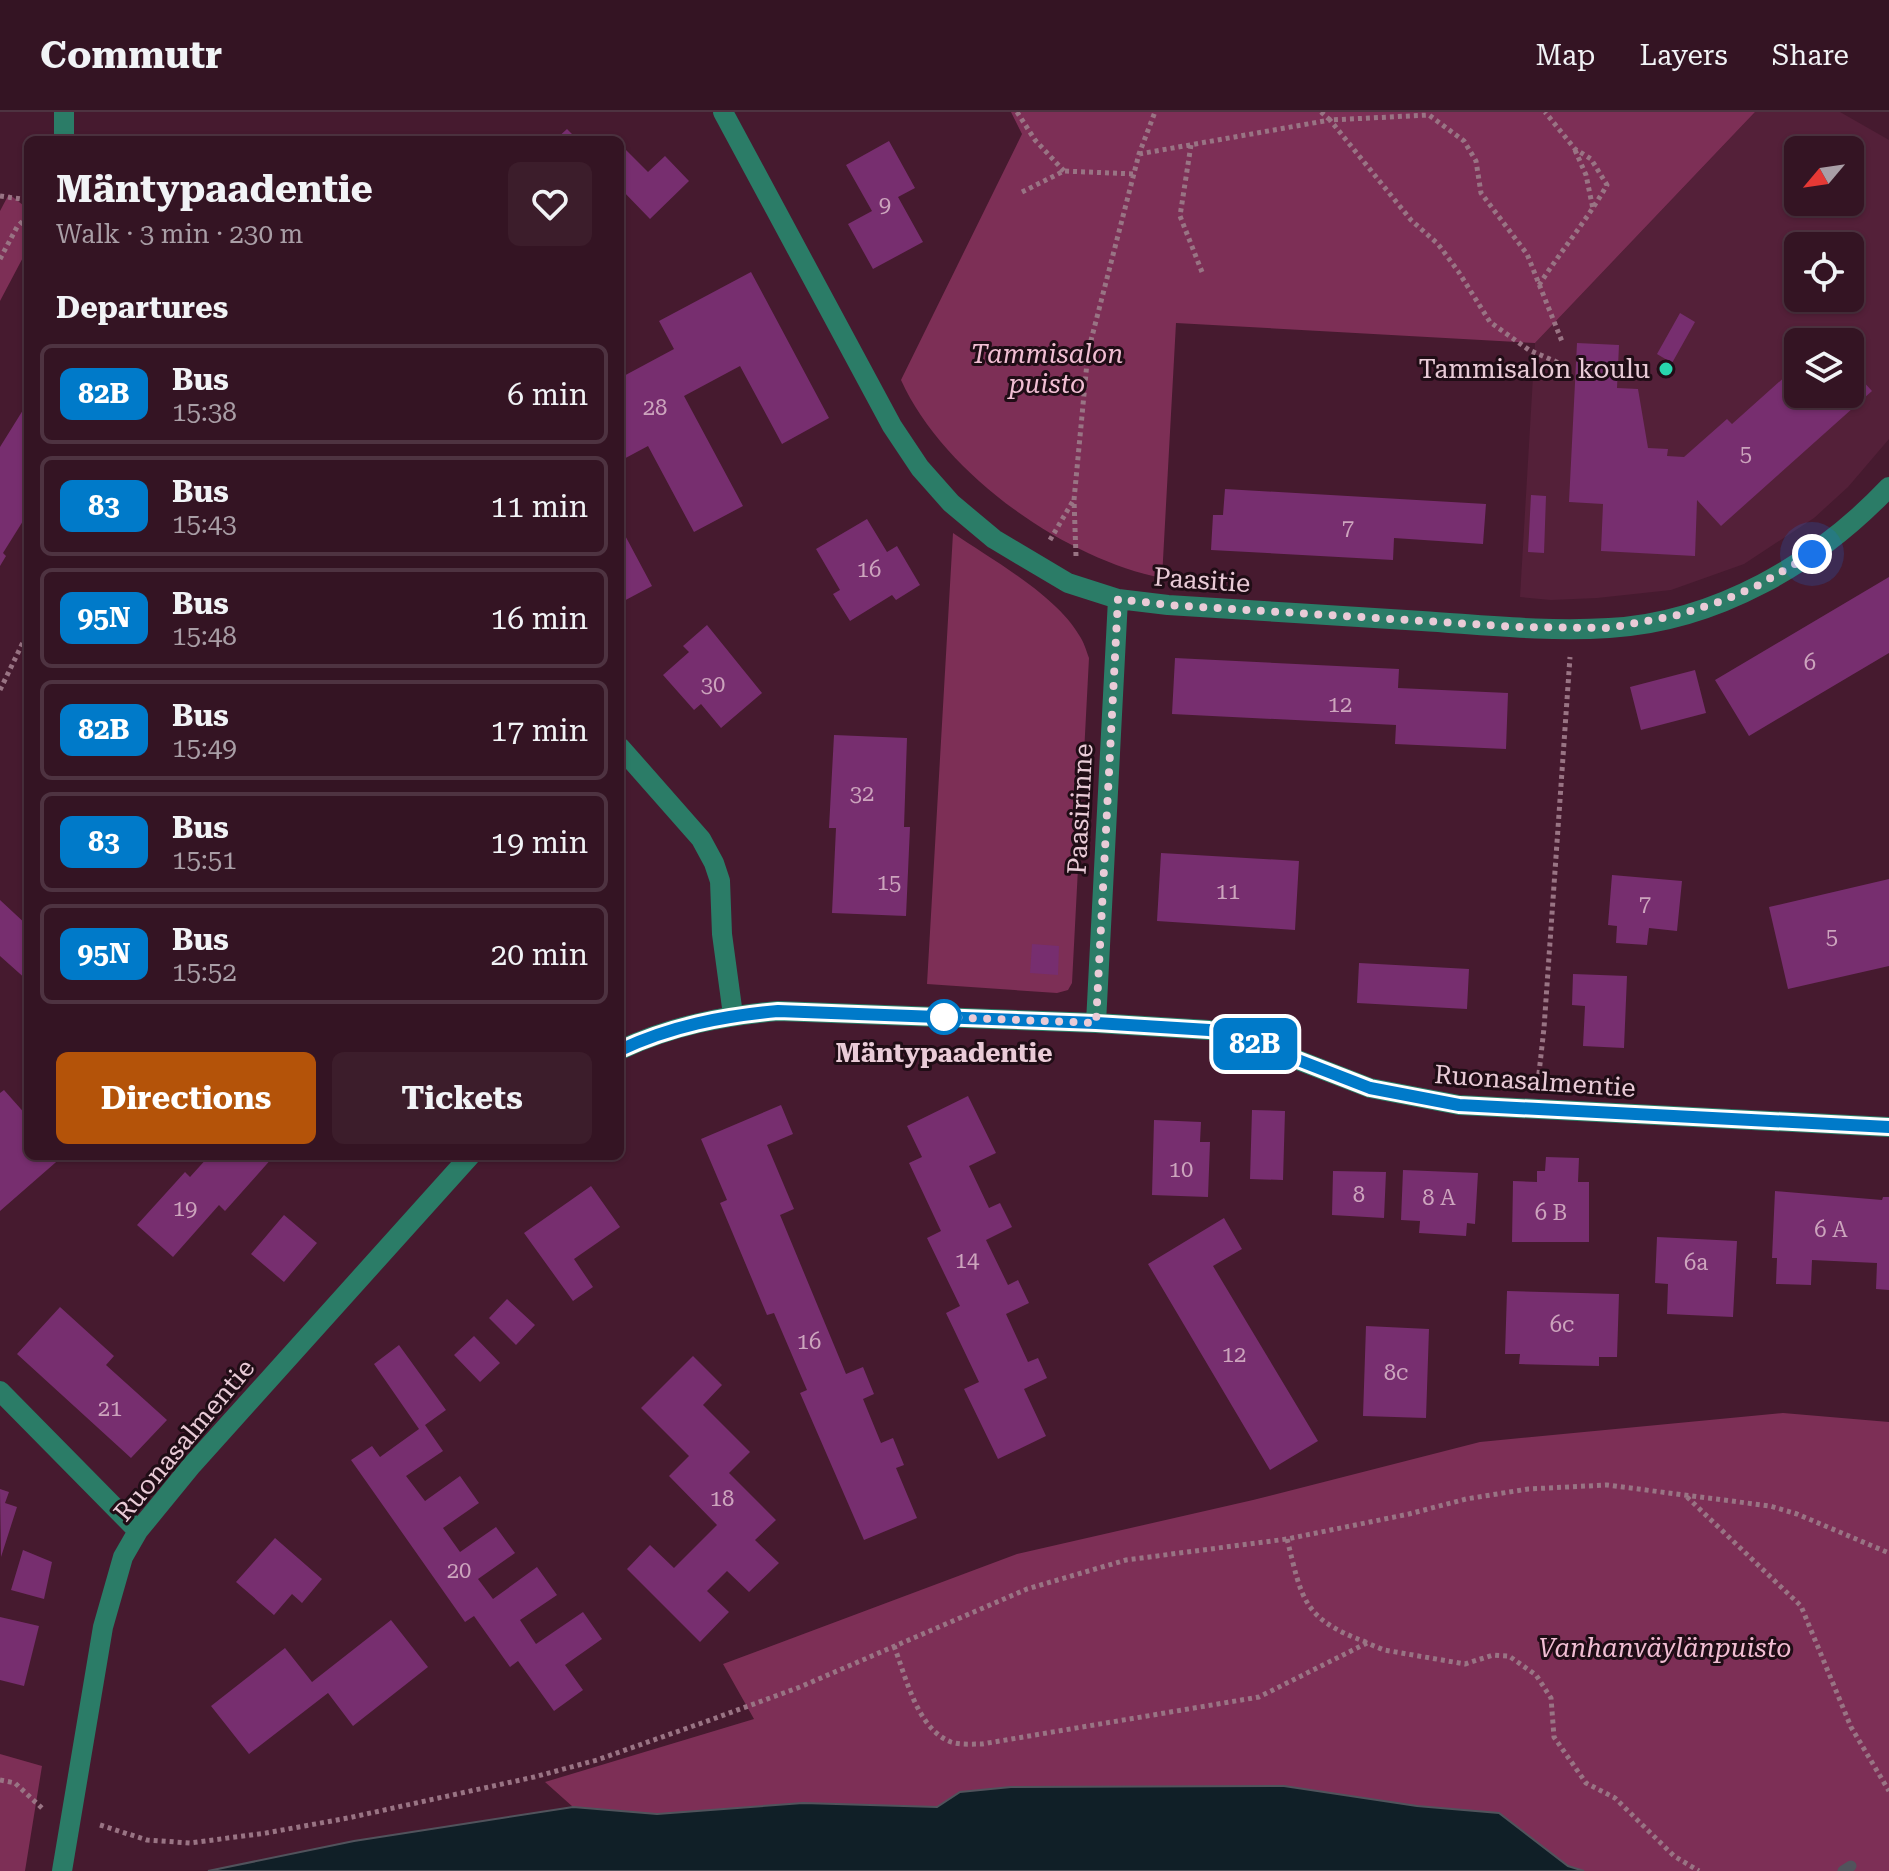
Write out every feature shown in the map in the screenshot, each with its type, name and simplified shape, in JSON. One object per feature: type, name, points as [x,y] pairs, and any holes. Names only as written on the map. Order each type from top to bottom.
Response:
[{"type":"street","points":[[64,112],[64,136]]},
{"type":"street","name":"Paasitie","points":[[723,112],[892,426],[920,468],[951,503],[994,539],[1068,583],[1118,599],[1168,605],[1519,627],[1610,628],[1678,615],[1757,586],[1829,542],[1889,487]]},
{"type":"street","name":"Paasirinne","points":[[1096,1023],[1118,599]]},
{"type":"street","points":[[624,752],[701,839],[714,863],[720,881],[722,934],[733,1015]]},
{"type":"street","name":"Ruonasalmentie","points":[[624,1048],[677,1028],[733,1015],[778,1011],[1096,1023],[1231,1034],[1370,1088],[1459,1105],[1889,1127]]},
{"type":"street","name":"Ruonasalmentie","points":[[63,1865],[103,1627],[123,1557],[138,1531],[192,1465],[466,1160]]},
{"type":"street","points":[[0,1391],[138,1531]]},
{"type":"path","points":[[1017,112],[1035,140],[1064,171]]},
{"type":"path","points":[[1076,557],[1074,500],[1088,352],[1139,154],[1155,112]]},
{"type":"path","points":[[1321,112],[1411,220],[1438,244],[1490,322],[1529,350],[1559,363]]},
{"type":"path","points":[[1545,112],[1575,149],[1586,175],[1593,210]]},
{"type":"path","points":[[1139,154],[1330,120],[1429,115],[1464,141],[1476,161],[1481,193],[1527,254],[1563,344]]},
{"type":"path","points":[[1191,145],[1180,216],[1202,272]]},
{"type":"path","points":[[1539,286],[1607,185],[1591,159],[1575,149]]},
{"type":"path","points":[[1022,192],[1064,171],[1134,174]]},
{"type":"path","points":[[0,196],[24,199]]},
{"type":"path","points":[[0,259],[24,220]]},
{"type":"path","points":[[1035,563],[1074,500]]},
{"type":"path","points":[[0,690],[24,640]]},
{"type":"path","points":[[1537,1087],[1544,1028],[1571,648]]},
{"type":"path","points":[[98,1824],[147,1840],[190,1843],[348,1818],[534,1777],[597,1760],[713,1719],[800,1687],[1027,1589],[1126,1560],[1287,1539],[1466,1499],[1528,1489],[1607,1485],[1770,1506],[1797,1514],[1889,1553]]},
{"type":"path","points":[[1685,1496],[1801,1606],[1851,1727],[1889,1791]]},
{"type":"path","points":[[1287,1539],[1305,1604],[1343,1634],[1384,1650],[1465,1664],[1493,1655],[1509,1656],[1536,1675],[1551,1698],[1554,1737],[1586,1783],[1615,1798],[1674,1856],[1699,1871]]},
{"type":"path","points":[[894,1646],[922,1714],[935,1734],[954,1743],[982,1744],[1259,1697],[1367,1643]]},
{"type":"path","points":[[0,1780],[15,1783],[42,1810]]},
{"type":"shaded area","name":"Tammisalon koulu","points":[[1755,112],[1840,112],[1889,140],[1889,439],[1848,487],[1814,518],[1744,564],[1671,590],[1597,598],[1551,600],[1520,597],[1535,343]]},
{"type":"green space","name":"Tammisalon puisto","points":[[1011,112],[1755,112],[1535,343],[1176,323],[1162,578],[1124,568],[1085,552],[1010,506],[976,478],[946,447],[920,414],[901,380],[1022,134]]},
{"type":"green space","points":[[9,194],[24,206],[24,256],[0,301],[0,211]]},
{"type":"green space","points":[[953,533],[1022,579],[1055,606],[1079,635],[1089,658],[1072,983],[1068,990],[1057,993],[927,984]]},
{"type":"green space","name":"Vanhanväylänpuisto","points":[[1783,1413],[1889,1422],[1889,1871],[1465,1871],[803,1803],[657,1814],[573,1807],[545,1782],[754,1719],[723,1664],[1017,1554],[1253,1500],[1480,1442]]},
{"type":"green space","points":[[0,1754],[42,1766],[25,1871],[0,1871]]},
{"type":"water","points":[[1284,1786],[1417,1806],[1499,1813],[1568,1866],[1584,1871],[208,1871],[354,1841],[573,1807],[657,1814],[803,1803],[937,1807],[960,1792],[1011,1787]]},
{"type":"building","points":[[567,129],[574,136],[559,136]]},
{"type":"building","points":[[889,141],[915,188],[898,197],[923,242],[873,269],[848,224],[872,211],[846,165]]},
{"type":"building","points":[[624,148],[648,172],[665,156],[689,181],[650,219],[624,192]]},
{"type":"building","points":[[751,272],[829,418],[782,444],[740,366],[684,396],[743,506],[694,532],[648,446],[624,459],[624,376],[674,349],[659,321]]},
{"type":"building","points":[[1680,313],[1695,322],[1672,363],[1657,354]]},
{"type":"building","points":[[1577,343],[1619,345],[1617,388],[1638,389],[1648,448],[1668,449],[1667,456],[1684,457],[1727,419],[1732,424],[1784,378],[1784,408],[1853,408],[1721,526],[1697,500],[1695,556],[1601,551],[1603,504],[1569,502]]},
{"type":"building","points":[[1864,382],[1872,391],[1864,398]]},
{"type":"building","points":[[24,408],[24,519],[3,553],[6,556],[0,566],[0,447]]},
{"type":"building","points":[[1225,489],[1486,504],[1483,544],[1394,538],[1393,560],[1211,550],[1213,515],[1223,515]]},
{"type":"building","points":[[1531,495],[1546,496],[1544,553],[1528,552]]},
{"type":"building","points":[[867,519],[887,552],[897,546],[920,585],[896,600],[892,595],[850,621],[833,594],[840,590],[816,549]]},
{"type":"building","points":[[624,534],[652,586],[624,601]]},
{"type":"building","points":[[1889,577],[1889,653],[1749,736],[1715,680]]},
{"type":"building","points":[[707,625],[762,693],[721,728],[701,704],[694,710],[663,675],[689,652],[683,646]]},
{"type":"building","points":[[1175,658],[1399,669],[1398,688],[1508,693],[1506,749],[1395,744],[1396,725],[1172,714]]},
{"type":"building","points":[[1695,670],[1706,713],[1641,730],[1630,687]]},
{"type":"building","points":[[834,735],[907,738],[904,827],[910,827],[906,916],[832,913],[836,828],[829,828]]},
{"type":"building","points":[[1161,853],[1299,861],[1295,930],[1157,921]]},
{"type":"building","points":[[1612,875],[1682,881],[1677,931],[1649,928],[1647,945],[1616,943],[1617,926],[1608,925]]},
{"type":"building","points":[[1889,879],[1889,966],[1788,989],[1769,907]]},
{"type":"building","points":[[0,900],[24,922],[24,977],[0,956]]},
{"type":"building","points":[[1032,944],[1059,946],[1058,975],[1030,973]]},
{"type":"building","points":[[1359,963],[1469,969],[1467,1009],[1357,1003]]},
{"type":"building","points":[[1573,974],[1627,976],[1624,1048],[1583,1046],[1585,1006],[1572,1005]]},
{"type":"building","points":[[4,1090],[24,1112],[24,1160],[58,1160],[0,1211],[0,1093]]},
{"type":"building","points":[[968,1096],[996,1153],[969,1166],[989,1208],[1000,1203],[1012,1227],[986,1240],[1008,1285],[1018,1280],[1029,1303],[1006,1314],[1028,1362],[1038,1358],[1047,1378],[1024,1389],[1046,1436],[998,1459],[964,1389],[979,1382],[946,1313],[960,1306],[927,1238],[941,1231],[909,1163],[922,1157],[907,1126]]},
{"type":"building","points":[[781,1105],[793,1134],[767,1145],[794,1209],[780,1215],[846,1374],[863,1367],[874,1394],[863,1399],[881,1443],[893,1438],[904,1465],[896,1468],[917,1518],[864,1540],[800,1393],[807,1390],[774,1313],[767,1315],[720,1203],[727,1200],[701,1139]]},
{"type":"building","points":[[1252,1110],[1285,1111],[1283,1180],[1250,1179]]},
{"type":"building","points":[[1154,1120],[1201,1122],[1200,1142],[1210,1142],[1208,1197],[1152,1195]]},
{"type":"building","points":[[1546,1157],[1579,1158],[1578,1182],[1589,1182],[1589,1242],[1512,1242],[1513,1181],[1537,1182],[1537,1171],[1545,1171]]},
{"type":"building","points":[[205,1160],[270,1160],[225,1211],[219,1205],[173,1257],[137,1225],[185,1172],[190,1177]]},
{"type":"building","points":[[1403,1170],[1478,1173],[1475,1224],[1467,1223],[1466,1236],[1419,1233],[1420,1221],[1401,1220]]},
{"type":"building","points":[[1333,1171],[1386,1172],[1384,1218],[1332,1215]]},
{"type":"building","points":[[591,1186],[620,1227],[574,1259],[593,1287],[573,1301],[524,1233]]},
{"type":"building","points":[[1775,1191],[1882,1200],[1889,1197],[1889,1290],[1876,1289],[1877,1263],[1812,1260],[1811,1285],[1776,1284],[1777,1258],[1772,1258]]},
{"type":"building","points":[[284,1215],[317,1243],[284,1282],[251,1254]]},
{"type":"building","points":[[1224,1218],[1242,1249],[1213,1266],[1318,1441],[1270,1470],[1148,1264]]},
{"type":"building","points":[[1657,1237],[1737,1241],[1733,1317],[1667,1314],[1668,1284],[1655,1283]]},
{"type":"building","points":[[1507,1291],[1619,1294],[1617,1357],[1599,1357],[1599,1366],[1519,1364],[1520,1354],[1505,1354]]},
{"type":"building","points":[[507,1299],[535,1325],[516,1345],[489,1318]]},
{"type":"building","points":[[60,1307],[114,1356],[106,1365],[167,1420],[131,1458],[17,1354]]},
{"type":"building","points":[[1366,1326],[1429,1329],[1426,1418],[1363,1416]]},
{"type":"building","points":[[474,1336],[500,1363],[480,1382],[454,1355]]},
{"type":"building","points":[[399,1345],[446,1410],[425,1425],[443,1451],[406,1476],[425,1501],[460,1476],[479,1503],[443,1528],[460,1552],[496,1527],[515,1553],[478,1579],[493,1599],[537,1567],[557,1595],[520,1620],[536,1644],[583,1612],[602,1639],[565,1665],[583,1690],[554,1711],[518,1661],[510,1667],[474,1616],[465,1622],[351,1460],[372,1446],[380,1457],[419,1429],[374,1364]]},
{"type":"building","points":[[693,1356],[722,1385],[703,1405],[750,1452],[729,1473],[776,1520],[755,1540],[779,1563],[749,1592],[727,1571],[707,1591],[729,1612],[700,1642],[627,1569],[650,1545],[674,1568],[717,1525],[669,1476],[689,1456],[641,1408]]},
{"type":"building","points":[[0,1489],[9,1492],[5,1503],[17,1507],[1,1557]]},
{"type":"building","points":[[275,1538],[322,1579],[302,1603],[292,1594],[274,1615],[236,1582]]},
{"type":"building","points":[[23,1550],[52,1562],[44,1599],[11,1590]]},
{"type":"building","points":[[0,1617],[39,1626],[24,1686],[0,1680]]},
{"type":"building","points":[[391,1620],[428,1667],[353,1726],[328,1693],[249,1754],[211,1706],[285,1648],[312,1682]]},
{"type":"waterway","points":[[1843,1871],[1851,1866]]},
{"type":"bus line","name":"82B","points":[[624,1048],[650,1036],[691,1024],[733,1015],[778,1011],[1209,1030],[1231,1034],[1370,1088],[1459,1105],[1889,1127]]},
{"type":"place","name":"Tammisalon koulu","points":[[1666,369]]},
{"type":"place","name":"Mäntypaadentie","points":[[944,1017]]},
{"type":"route","points":[[944,1017],[1096,1023],[1118,599],[1168,605],[1519,627],[1610,628],[1647,623],[1722,601],[1757,586],[1812,554]]}]
